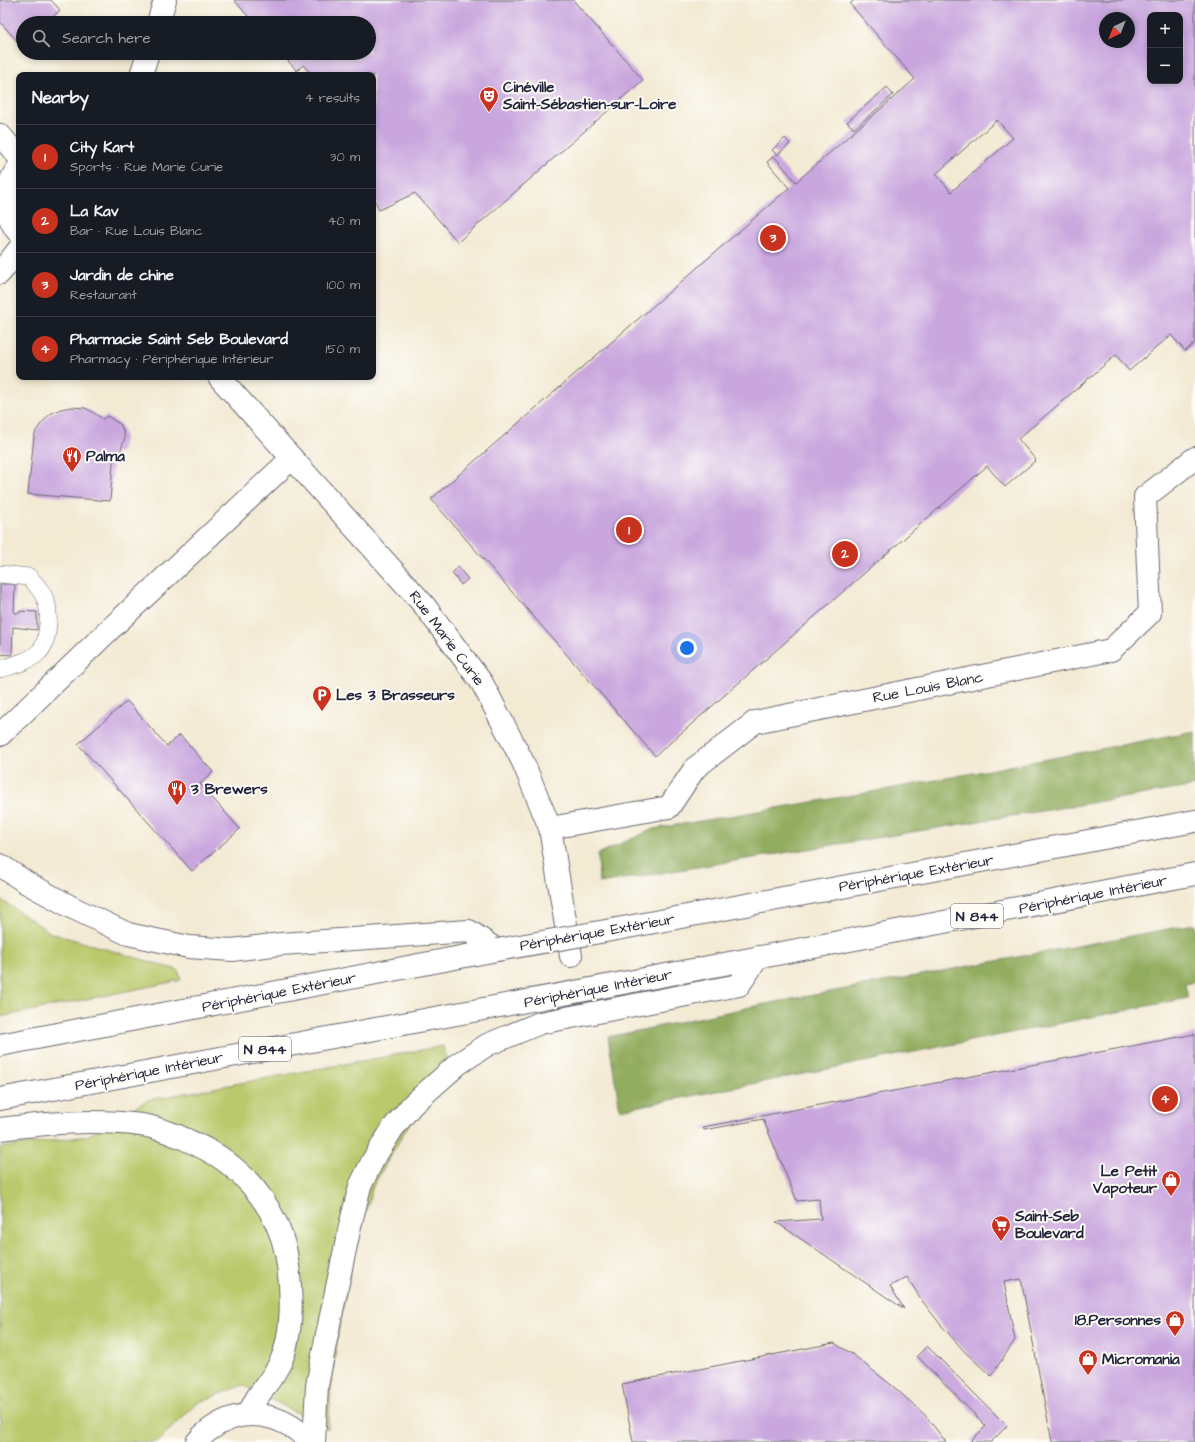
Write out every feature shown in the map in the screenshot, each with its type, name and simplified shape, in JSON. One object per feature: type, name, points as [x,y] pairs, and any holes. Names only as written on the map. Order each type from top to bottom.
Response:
[{"type":"main road","points":[[160,16],[165,0]]},
{"type":"main road","points":[[142,72],[146,60]]},
{"type":"main road","points":[[0,135],[16,154]]},
{"type":"main road","points":[[16,172],[10,183],[7,197],[10,218],[16,230]]},
{"type":"main road","points":[[0,273],[16,253]]},
{"type":"main road","name":"Rue Marie Curie","points":[[221,380],[424,605],[482,683],[523,762],[550,828],[571,956]]},
{"type":"main road","points":[[0,735],[292,458]]},
{"type":"main road","name":"Rue Louis Blanc","points":[[550,828],[669,807],[695,768],[755,722],[1111,650],[1150,613],[1145,497],[1195,458]]},
{"type":"main road","name":"Périphérique Extérieur","points":[[0,1045],[497,950],[1195,821]]},
{"type":"main road","points":[[0,865],[27,883],[73,908],[128,934],[189,947],[232,950],[281,944],[469,931],[497,950]]},
{"type":"main road","name":"Périphérique Intérieur","points":[[0,1099],[628,982],[1195,874]]},
{"type":"main road","points":[[314,1442],[317,1386],[350,1226],[360,1186],[393,1128],[412,1105],[458,1064],[487,1045],[540,1022],[739,985],[758,957]]},
{"type":"main road","points":[[0,1129],[39,1124],[100,1122],[143,1126],[172,1134],[201,1146],[229,1163],[255,1188],[268,1207],[277,1226],[287,1255],[291,1300],[290,1323],[281,1360],[248,1415]]},
{"type":"main road","points":[[197,1442],[207,1431],[226,1420],[248,1415],[267,1416],[285,1422],[301,1432],[310,1442]]},
{"type":"lane","points":[[0,574],[29,577],[40,588],[47,603],[48,620],[45,641],[40,652],[29,660],[0,669]]},
{"type":"green space","points":[[1195,731],[1195,786],[599,883],[598,854],[653,829],[889,789]]},
{"type":"green space","points":[[0,899],[51,933],[178,970],[181,980],[0,1017]]},
{"type":"green space","points":[[1195,924],[1195,982],[1185,984],[1188,998],[620,1110],[608,1037],[760,1005]]},
{"type":"green space","points":[[443,1046],[452,1077],[416,1112],[373,1186],[353,1256],[339,1328],[332,1377],[328,1429],[243,1385],[197,1403],[157,1442],[0,1442],[0,1148],[87,1136],[148,1100]]},
{"type":"building","points":[[0,0],[51,0],[60,10],[54,16],[16,16],[16,40],[0,22]]},
{"type":"building","name":"Cinéville Saint-Sébastien-sur-Loire","points":[[234,0],[573,0],[643,80],[458,242],[415,193],[379,210],[376,203],[376,72],[309,72],[303,65],[297,71],[287,60],[376,60],[376,16],[248,16]]},
{"type":"building","points":[[854,0],[1195,0],[1195,343],[1185,351],[1171,335],[1129,371],[1116,355],[1018,439],[1036,460],[1005,487],[987,466],[655,756],[431,499],[789,188],[767,162],[774,156],[796,182],[915,79],[850,4]],"holes":[[[997,120],[1013,138],[951,192],[936,174]]]},
{"type":"building","points":[[887,87],[893,95],[854,129],[847,122]]},
{"type":"building","points":[[785,138],[790,144],[777,155],[772,150]]},
{"type":"building","name":"Palma","points":[[71,407],[85,408],[103,419],[107,416],[121,425],[125,437],[120,453],[114,452],[110,501],[28,494],[34,437],[36,431],[50,414],[61,409]]},
{"type":"building","points":[[458,567],[468,579],[461,585],[452,573]]},
{"type":"building","points":[[0,584],[15,584],[14,613],[20,613],[20,611],[37,612],[37,630],[13,627],[12,655],[0,654]]},
{"type":"building","name":"3 Brewers","points":[[127,701],[167,746],[180,735],[213,772],[200,784],[240,829],[192,871],[78,744]]},
{"type":"building","name":"Saint-Seb Boulevard","points":[[1195,1034],[1195,1442],[1052,1442],[1021,1279],[1004,1282],[1015,1340],[991,1376],[965,1352],[941,1325],[923,1302],[907,1277],[890,1286],[904,1309],[776,1222],[821,1219],[819,1199],[797,1201],[763,1119],[704,1130],[703,1127]]},
{"type":"building","points":[[834,1343],[852,1354],[895,1388],[925,1415],[946,1442],[633,1442],[622,1384]]},
{"type":"building","points":[[927,1346],[1007,1426],[991,1442],[970,1442],[986,1426],[917,1356]]},
{"type":"place","name":"Cinéville Saint-Sébastien-sur-Loire","points":[[489,113]]},
{"type":"place","name":"Jardin de chine","points":[[773,238]]},
{"type":"place","name":"Palma","points":[[72,473]]},
{"type":"place","name":"City Kart","points":[[629,530]]},
{"type":"place","name":"La Kav","points":[[845,554]]},
{"type":"place","name":"Les 3 Brasseurs","points":[[322,712]]},
{"type":"place","name":"3 Brewers","points":[[177,806]]},
{"type":"place","name":"Pharmacie Saint Seb Boulevard","points":[[1165,1099]]},
{"type":"place","name":"Le Petit Vapoteur","points":[[1171,1197]]},
{"type":"place","name":"Saint-Seb Boulevard","points":[[1001,1242]]},
{"type":"place","name":"18.Personnes","points":[[1175,1337]]},
{"type":"place","name":"Micromania","points":[[1088,1376]]}]
